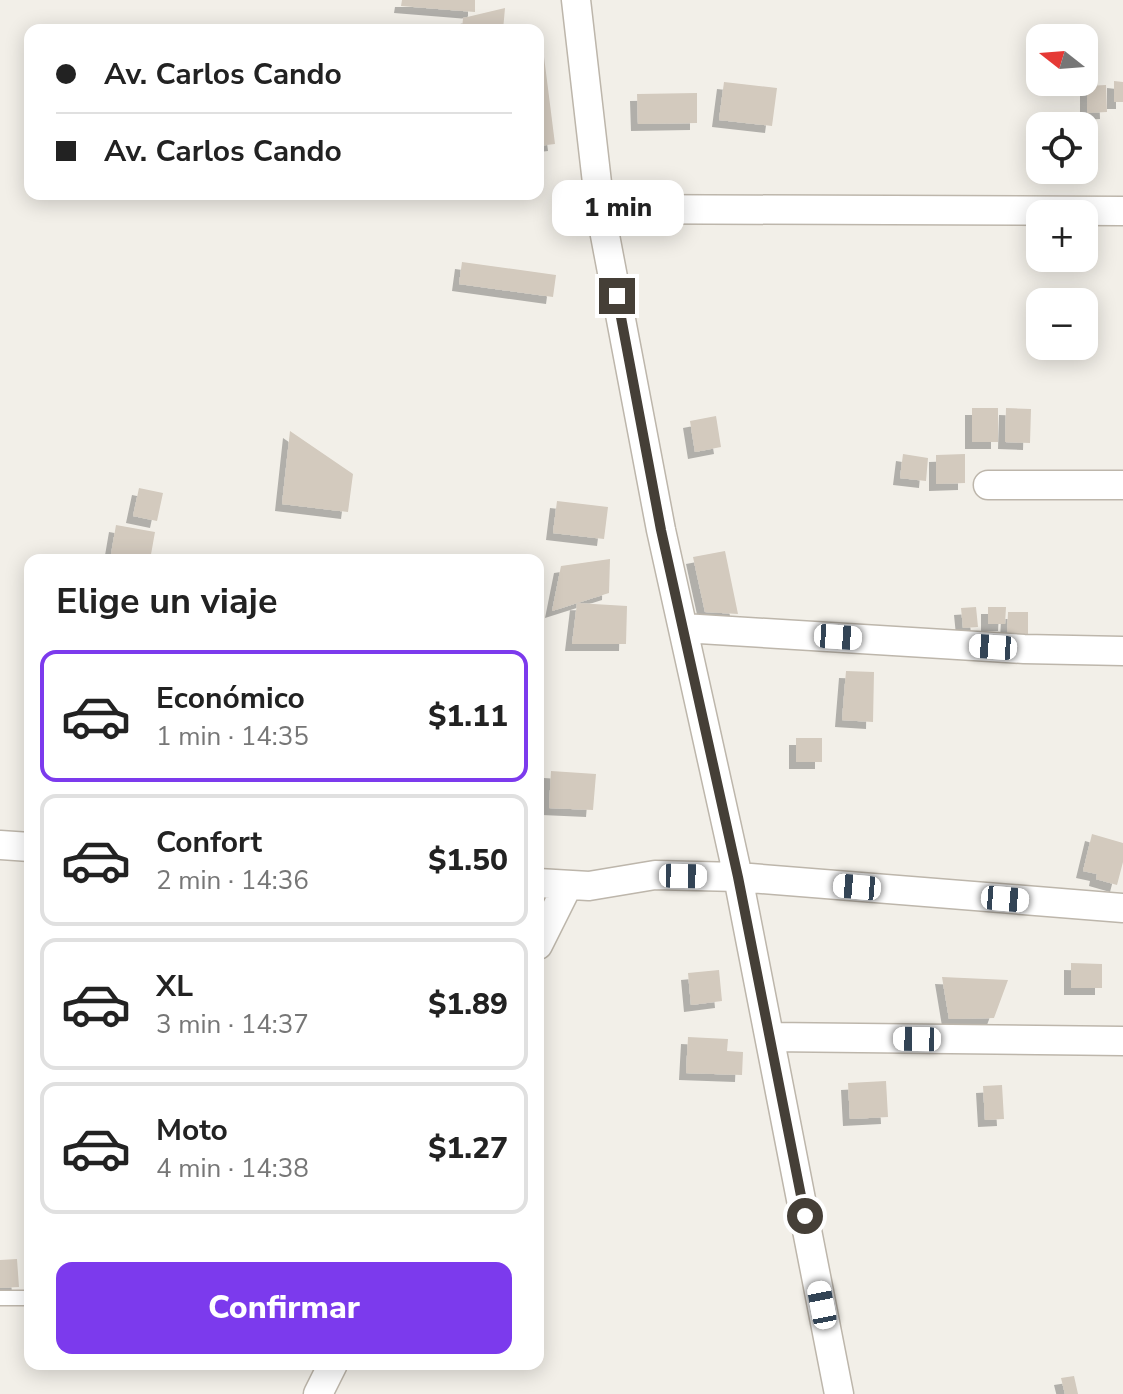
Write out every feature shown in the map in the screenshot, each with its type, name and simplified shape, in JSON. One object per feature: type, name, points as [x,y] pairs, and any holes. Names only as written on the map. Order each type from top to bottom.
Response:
[{"type":"street","points":[[576,0],[600,209],[661,530],[738,877],[839,1394]]},
{"type":"street","points":[[600,209],[1123,211]]},
{"type":"street","points":[[988,485],[1123,485]]},
{"type":"street","points":[[683,628],[1024,649],[1123,651]]},
{"type":"street","points":[[0,845],[24,847]]},
{"type":"street","points":[[544,883],[589,886],[655,875],[738,877],[1123,908]]},
{"type":"street","points":[[544,933],[568,885]]},
{"type":"street","points":[[770,1037],[1123,1041]]},
{"type":"street","points":[[318,1394],[330,1370]]},
{"type":"lane","points":[[0,1298],[24,1298]]},
{"type":"building","points":[[402,0],[475,0],[475,12],[401,6]]},
{"type":"building","points":[[505,8],[504,24],[462,24],[463,18]]},
{"type":"building","points":[[544,57],[555,144],[544,145]]},
{"type":"building","points":[[1114,81],[1123,82],[1123,102],[1114,102]]},
{"type":"building","points":[[724,82],[777,88],[772,126],[719,120]]},
{"type":"building","points":[[1098,85],[1106,85],[1107,112],[1087,112],[1087,96],[1098,96]]},
{"type":"building","points":[[697,93],[697,123],[638,124],[637,94]]},
{"type":"building","points":[[462,262],[556,275],[553,297],[459,284]]},
{"type":"building","points":[[972,408],[998,408],[998,442],[972,442]]},
{"type":"building","points":[[1006,408],[1031,409],[1030,443],[1005,442]]},
{"type":"building","points":[[716,416],[721,447],[695,452],[690,421]]},
{"type":"building","points":[[290,431],[353,474],[348,512],[282,504]]},
{"type":"building","points":[[903,454],[928,458],[926,481],[900,478]]},
{"type":"building","points":[[965,454],[965,483],[936,484],[936,455]]},
{"type":"building","points":[[139,488],[163,493],[157,521],[133,516]]},
{"type":"building","points":[[557,501],[608,507],[604,539],[553,533]]},
{"type":"building","points":[[116,525],[155,532],[151,554],[111,554]]},
{"type":"building","points":[[725,551],[738,614],[705,612],[693,557]]},
{"type":"building","points":[[610,559],[609,593],[552,611],[561,566]]},
{"type":"building","points":[[577,603],[627,606],[626,644],[572,644]]},
{"type":"building","points":[[976,607],[978,627],[963,628],[961,608]]},
{"type":"building","points":[[988,607],[1006,607],[1005,624],[988,624]]},
{"type":"building","points":[[1008,612],[1028,612],[1028,634],[1007,634]]},
{"type":"building","points":[[846,671],[874,672],[873,722],[842,720]]},
{"type":"building","points":[[796,738],[822,738],[822,762],[796,762]]},
{"type":"building","points":[[551,771],[596,774],[593,810],[549,808]]},
{"type":"building","points":[[1092,834],[1123,843],[1123,862],[1117,885],[1096,879],[1097,874],[1083,871]]},
{"type":"building","points":[[1071,963],[1102,964],[1102,988],[1071,988]]},
{"type":"building","points":[[719,970],[722,1001],[691,1005],[688,973]]},
{"type":"building","points":[[942,977],[1008,980],[994,1018],[949,1019]]},
{"type":"building","points":[[688,1037],[728,1039],[727,1051],[743,1052],[742,1075],[686,1073]]},
{"type":"building","points":[[886,1081],[888,1117],[850,1119],[848,1083]]},
{"type":"building","points":[[1002,1085],[1004,1119],[985,1120],[983,1086]]},
{"type":"building","points":[[17,1259],[19,1287],[0,1288],[0,1260]]},
{"type":"building","points":[[1074,1376],[1078,1394],[1065,1394],[1061,1378]]},
{"type":"route","points":[[617,296],[661,530],[738,877],[805,1216]]}]
